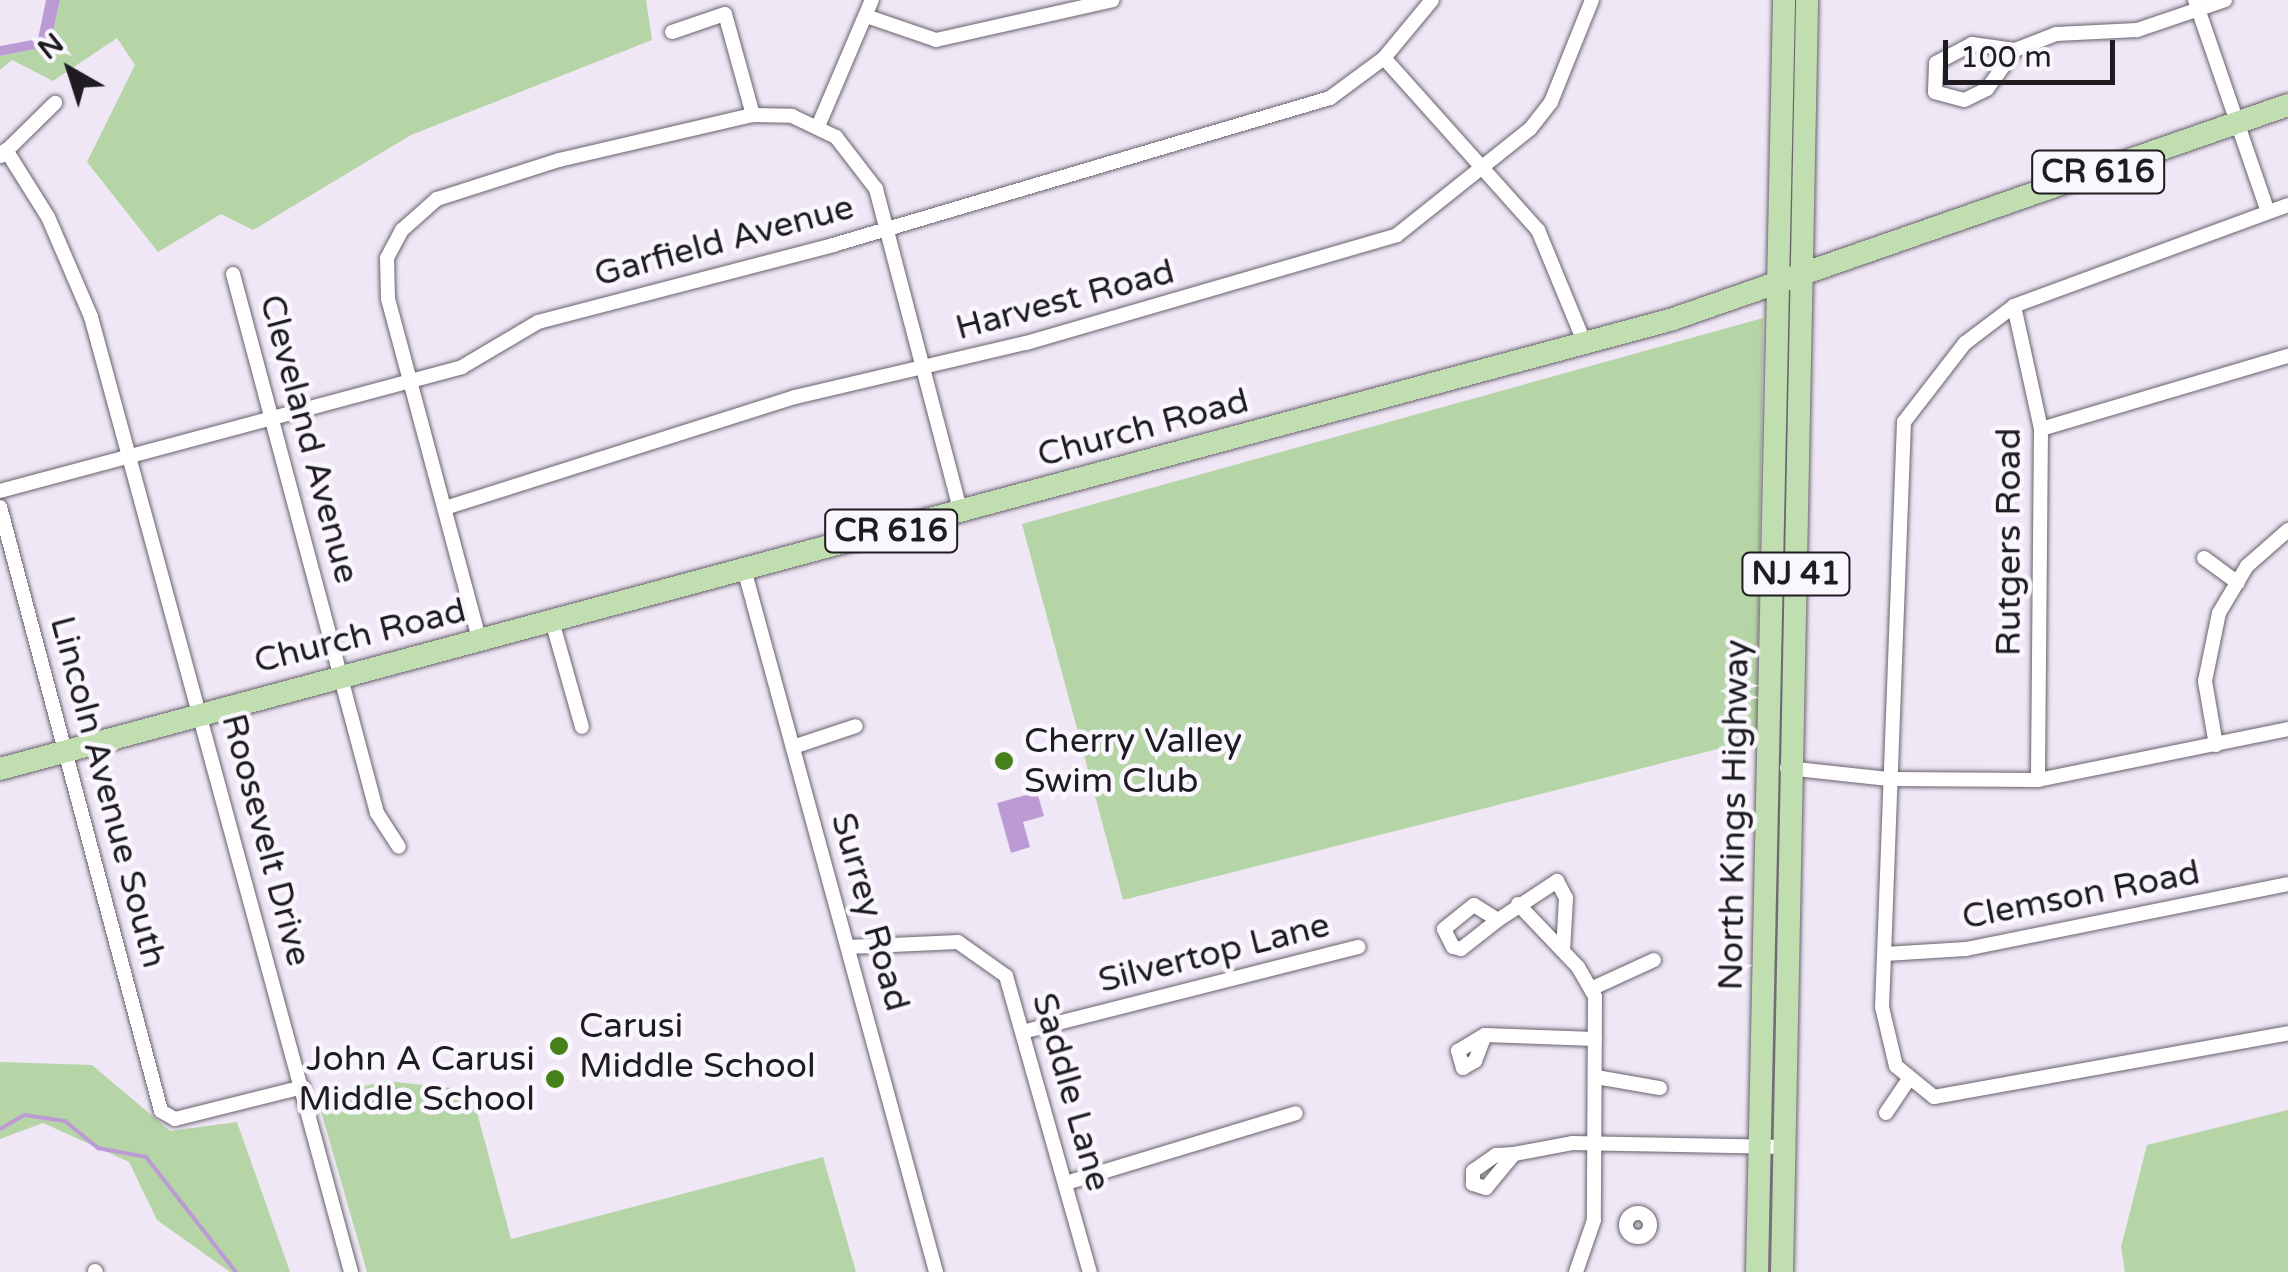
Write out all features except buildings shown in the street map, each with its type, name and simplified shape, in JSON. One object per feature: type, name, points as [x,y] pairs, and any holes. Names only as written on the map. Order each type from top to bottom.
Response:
[{"type":"main road","name":"North Kings Highway","points":[[1758,1272],[1773,1146],[1782,768],[1789,278],[1784,0]]},
{"type":"main road","name":"North Kings Highway","points":[[1789,278],[1806,0]]},
{"type":"main road","name":"Church Road","points":[[0,769],[1585,344],[1789,278],[2288,105]]},
{"type":"main road","name":"North Kings Highway","points":[[1773,1146],[1782,1272]]},
{"type":"street","points":[[819,124],[869,16],[872,0]]},
{"type":"street","points":[[869,16],[936,40],[1112,0]]},
{"type":"street","name":"Garfield Avenue","points":[[0,491],[272,422],[462,366],[538,322],[887,229],[1330,98],[1384,58],[1432,0]]},
{"type":"street","name":"Harvest Road","points":[[445,508],[796,396],[923,368],[1363,250],[1487,170],[1551,102],[1592,0]]},
{"type":"street","points":[[2014,50],[1986,42],[1948,55],[1932,70],[1936,92],[1964,100],[1986,89],[2014,50],[2056,34],[2137,30],[2197,6],[2225,0]]},
{"type":"street","points":[[2197,6],[2241,122],[2268,212]]},
{"type":"street","points":[[672,32],[725,14],[752,115]]},
{"type":"street","points":[[1384,58],[1487,170],[1553,253],[1585,344]]},
{"type":"street","points":[[3,153],[56,103]]},
{"type":"street","points":[[480,642],[388,299],[386,258],[420,210],[558,160],[752,115],[819,124],[865,170],[887,229],[960,513]]},
{"type":"street","name":"Roosevelt Drive","points":[[3,153],[71,264],[133,455],[351,1272]]},
{"type":"street","points":[[2288,206],[2014,306],[1966,343],[1904,422],[1888,779],[1883,1032],[1908,1080],[1934,1097],[1958,1097],[2288,1033]]},
{"type":"street","name":"Cleveland Avenue","points":[[233,274],[377,813],[399,847]]},
{"type":"street","name":"Rutgers Road","points":[[2014,306],[2040,429],[2038,780]]},
{"type":"street","points":[[2040,429],[2288,356]]},
{"type":"street","name":"Lincoln Avenue South","points":[[0,506],[162,1111],[175,1119],[303,1087]]},
{"type":"street","points":[[2216,746],[2209,648],[2238,582],[2288,530]]},
{"type":"street","points":[[2204,558],[2238,582]]},
{"type":"street","name":"Surrey Road","points":[[744,569],[936,1272]]},
{"type":"street","points":[[552,621],[582,727]]},
{"type":"street","points":[[792,747],[856,726]]},
{"type":"street","points":[[1782,768],[1888,779],[2038,780],[2288,729]]},
{"type":"street","points":[[1498,920],[1550,880],[1566,898],[1563,951]]},
{"type":"street","name":"Clemson Road","points":[[1884,954],[1966,949],[2288,884]]},
{"type":"street","points":[[1518,904],[1593,988],[1596,1142],[1608,1223],[1576,1272]]},
{"type":"street","name":"Saddle Lane","points":[[848,947],[917,940],[971,948],[1006,976],[1026,1032],[1090,1272]]},
{"type":"street","name":"Silvertop Lane","points":[[1026,1032],[1359,947]]},
{"type":"street","points":[[1593,988],[1654,960]]},
{"type":"street","points":[[1485,1036],[1595,1039]]},
{"type":"street","points":[[1596,1077],[1660,1088]]},
{"type":"street","points":[[1886,1113],[1908,1080]]},
{"type":"street","points":[[1066,1183],[1296,1114]]},
{"type":"street","points":[[1514,1154],[1596,1142],[1773,1146]]},
{"type":"green space","points":[[60,0],[646,0],[652,40],[411,135],[253,230],[221,214],[158,252],[87,162],[135,65],[117,38],[53,81],[12,60],[0,70],[0,56],[50,46]]},
{"type":"green space","points":[[1763,318],[1757,739],[1123,900],[1022,524]]},
{"type":"green space","points":[[0,1062],[92,1065],[170,1131],[237,1122],[290,1272],[230,1272],[157,1220],[129,1162],[43,1123],[0,1139]]},
{"type":"green space","points":[[386,1081],[471,1090],[511,1239],[823,1157],[856,1272],[367,1272],[317,1097]]},
{"type":"green space","points":[[2288,1110],[2288,1272],[2125,1272],[2121,1247],[2147,1145]]},
{"type":"shaded area","points":[[46,0],[60,0],[50,46],[0,56],[0,46],[38,39]]},
{"type":"shaded area","points":[[1037,792],[1044,816],[1023,822],[1030,847],[1011,853],[997,803]]},
{"type":"waterway","points":[[0,1129],[24,1115],[65,1121],[98,1148],[146,1157],[236,1272]]},
{"type":"place","name":"Cherry Valley Swim Club","points":[[1004,761]]},
{"type":"place","name":"Carusi Middle School","points":[[559,1046]]},
{"type":"place","name":"John A Carusi Middle School","points":[[555,1079]]}]
